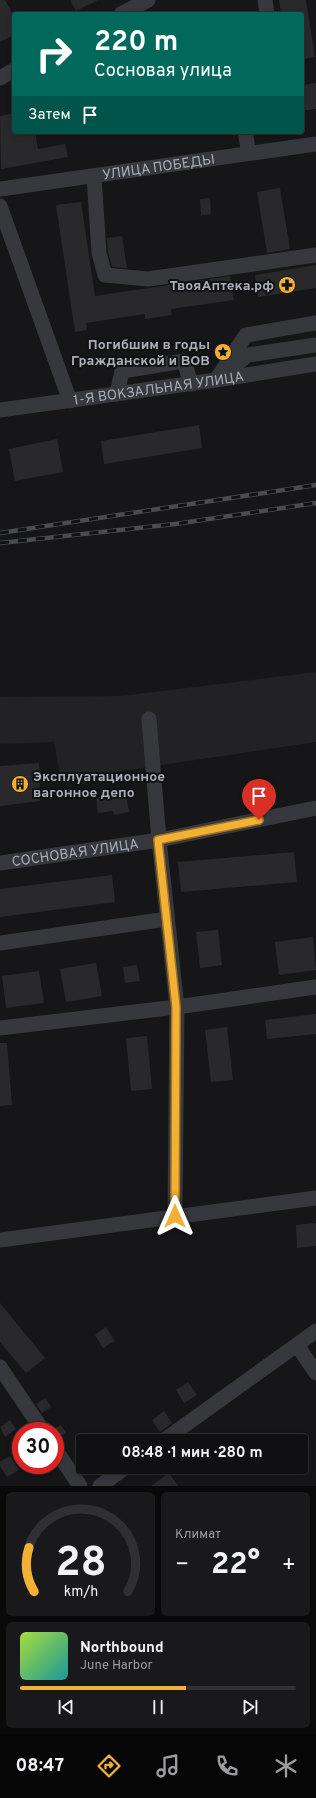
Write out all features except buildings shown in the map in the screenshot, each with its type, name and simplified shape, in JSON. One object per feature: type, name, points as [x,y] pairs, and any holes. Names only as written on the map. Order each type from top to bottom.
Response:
[{"type":"street","points":[[125,12],[148,0]]},
{"type":"street","points":[[265,0],[267,12]]},
{"type":"street","points":[[0,78],[12,71]]},
{"type":"street","points":[[245,134],[249,153]]},
{"type":"street","name":"УЛИЦА ПОБЕДЫ","points":[[0,189],[316,144]]},
{"type":"street","points":[[94,176],[99,253],[105,275],[148,279],[316,255]]},
{"type":"street","points":[[0,206],[70,401]]},
{"type":"street","points":[[216,380],[246,335],[316,323]]},
{"type":"street","points":[[216,380],[248,354],[316,346]]},
{"type":"street","points":[[117,394],[122,371],[184,361],[191,384]]},
{"type":"street","name":"1-Я ВОКЗАЛЬНАЯ УЛИЦА","points":[[0,410],[191,384],[316,364]]},
{"type":"street","points":[[149,719],[158,840],[176,1007],[175,1216]]},
{"type":"street","name":"СОСНОВАЯ УЛИЦА","points":[[0,863],[158,840],[316,808]]},
{"type":"street","points":[[0,943],[167,918]]},
{"type":"street","points":[[0,1028],[176,1007],[316,987]]},
{"type":"street","points":[[0,1240],[316,1198]]},
{"type":"street","points":[[173,1434],[316,1331]]},
{"type":"street","points":[[297,1345],[316,1373]]},
{"type":"street","points":[[0,1367],[37,1422]]},
{"type":"street","points":[[64,1462],[80,1486]]},
{"type":"street","points":[[100,1486],[116,1474]]},
{"type":"shaded area","points":[[316,672],[316,742],[61,780],[54,742],[0,744],[0,697],[121,696]]},
{"type":"railway","points":[[0,533],[316,485]]},
{"type":"railway","points":[[0,543],[175,524],[316,503]]},
{"type":"place","name":"ТвояАптека.рф","points":[[287,285]]},
{"type":"place","name":"Погибшим в годы Гражданской и ВОВ","points":[[223,352]]},
{"type":"place","name":"Эксплуатационное вагонное депо","points":[[20,784]]},
{"type":"route","points":[[175,1216],[176,1007],[158,840],[259,820]]}]
